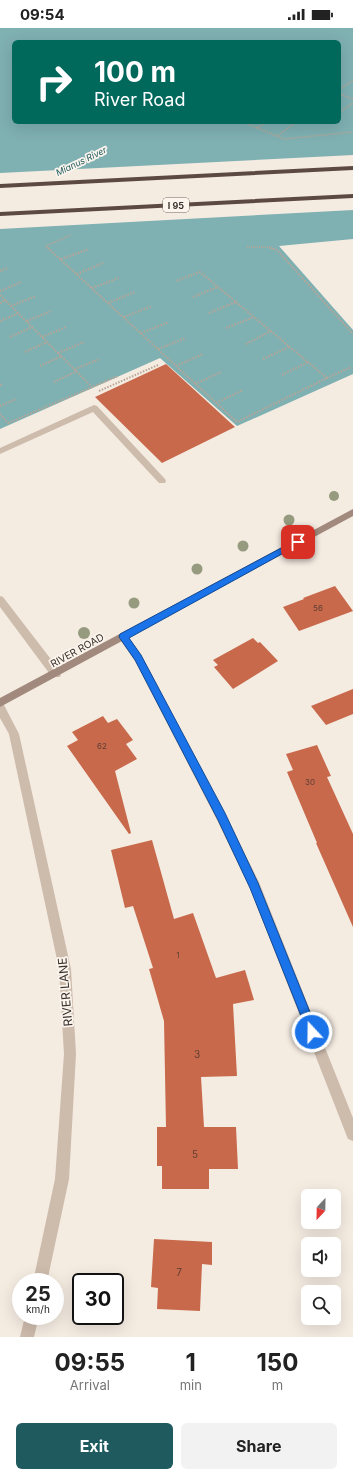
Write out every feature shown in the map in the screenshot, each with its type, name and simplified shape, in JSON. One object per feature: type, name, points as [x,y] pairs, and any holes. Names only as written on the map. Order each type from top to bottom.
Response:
[{"type":"highway","points":[[0,186],[353,168]]},
{"type":"highway","name":"I 95","points":[[0,214],[353,196]]},
{"type":"main road","name":"RIVER ROAD","points":[[0,703],[353,512]]},
{"type":"street","points":[[0,451],[94,408],[162,482]]},
{"type":"street","points":[[0,600],[56,674]]},
{"type":"street","points":[[123,637],[138,658],[221,817],[255,886],[353,1134]]},
{"type":"street","name":"RIVER LANE","points":[[0,708],[14,734],[65,969],[70,1054],[62,1179],[42,1273]]},
{"type":"street","points":[[27,1337],[30,1325]]},
{"type":"path","points":[[341,89],[353,80]]},
{"type":"path","points":[[341,95],[353,99]]},
{"type":"path","points":[[341,111],[353,103]]},
{"type":"path","points":[[248,124],[284,139],[353,132]]},
{"type":"path","points":[[257,128],[263,124]]},
{"type":"path","points":[[277,136],[294,124]]},
{"type":"path","points":[[71,235],[46,246],[237,422],[352,367]]},
{"type":"path","points":[[247,247],[269,247],[277,250],[353,334]]},
{"type":"path","points":[[61,259],[89,249]]},
{"type":"path","points":[[77,274],[103,263]]},
{"type":"path","points":[[0,271],[8,268]]},
{"type":"path","points":[[176,281],[200,272],[327,378]]},
{"type":"path","points":[[92,288],[119,278]]},
{"type":"path","points":[[0,290],[21,282]]},
{"type":"path","points":[[193,297],[218,287]]},
{"type":"path","points":[[108,303],[135,292]]},
{"type":"path","points":[[0,295],[92,387]]},
{"type":"path","points":[[11,306],[36,296]]},
{"type":"path","points":[[0,303],[6,300]]},
{"type":"path","points":[[209,313],[236,302]]},
{"type":"path","points":[[124,317],[152,306]]},
{"type":"path","points":[[27,322],[51,311]]},
{"type":"path","points":[[0,321],[19,313]]},
{"type":"path","points":[[226,328],[255,316]]},
{"type":"path","points":[[141,333],[169,322]]},
{"type":"path","points":[[10,337],[32,327]]},
{"type":"path","points":[[42,337],[66,327]]},
{"type":"path","points":[[246,344],[271,331]]},
{"type":"path","points":[[158,349],[186,338]]},
{"type":"path","points":[[25,352],[47,342]]},
{"type":"path","points":[[58,353],[84,342]]},
{"type":"path","points":[[263,359],[289,347]]},
{"type":"path","points":[[176,366],[203,354]]},
{"type":"path","points":[[40,366],[62,356]]},
{"type":"path","points":[[54,382],[100,359]]},
{"type":"path","points":[[282,375],[308,362]]},
{"type":"path","points":[[195,384],[221,372]]},
{"type":"path","points":[[0,414],[8,423],[118,376]]},
{"type":"path","points":[[216,403],[243,390]]},
{"type":"path","points":[[0,406],[16,399]]},
{"type":"water","name":"Mianus River","points":[[0,28],[353,28],[353,239],[279,246],[353,330],[353,374],[237,426],[160,358],[0,429]]},
{"type":"pier","points":[[353,155],[353,210],[0,229],[0,173]]},
{"type":"building","points":[[166,364],[235,427],[162,463],[95,397]]},
{"type":"building","points":[[335,586],[353,611],[299,631],[283,607]]},
{"type":"building","points":[[253,638],[258,643],[260,642],[278,661],[233,689],[214,667],[218,665],[213,660]]},
{"type":"building","points":[[353,689],[353,714],[326,725],[311,706]]},
{"type":"building","points":[[103,716],[108,723],[117,719],[133,740],[126,744],[137,759],[115,771],[131,833],[129,834],[67,746],[78,740],[72,732]]},
{"type":"building","points":[[317,745],[331,776],[327,777],[353,834],[353,927],[287,772],[293,770],[286,754]]},
{"type":"building","points":[[152,840],[174,919],[193,913],[216,978],[245,970],[254,1000],[233,1004],[237,1076],[201,1077],[204,1127],[236,1127],[238,1169],[209,1169],[209,1189],[162,1189],[162,1166],[157,1166],[157,1127],[166,1127],[164,1021],[149,969],[153,968],[133,906],[125,908],[111,850]]},
{"type":"building","points":[[154,1239],[212,1242],[212,1265],[202,1264],[200,1311],[157,1309],[158,1288],[151,1287]]},
{"type":"route","points":[[298,542],[123,637],[138,658],[221,817],[255,886],[312,1032]]}]
